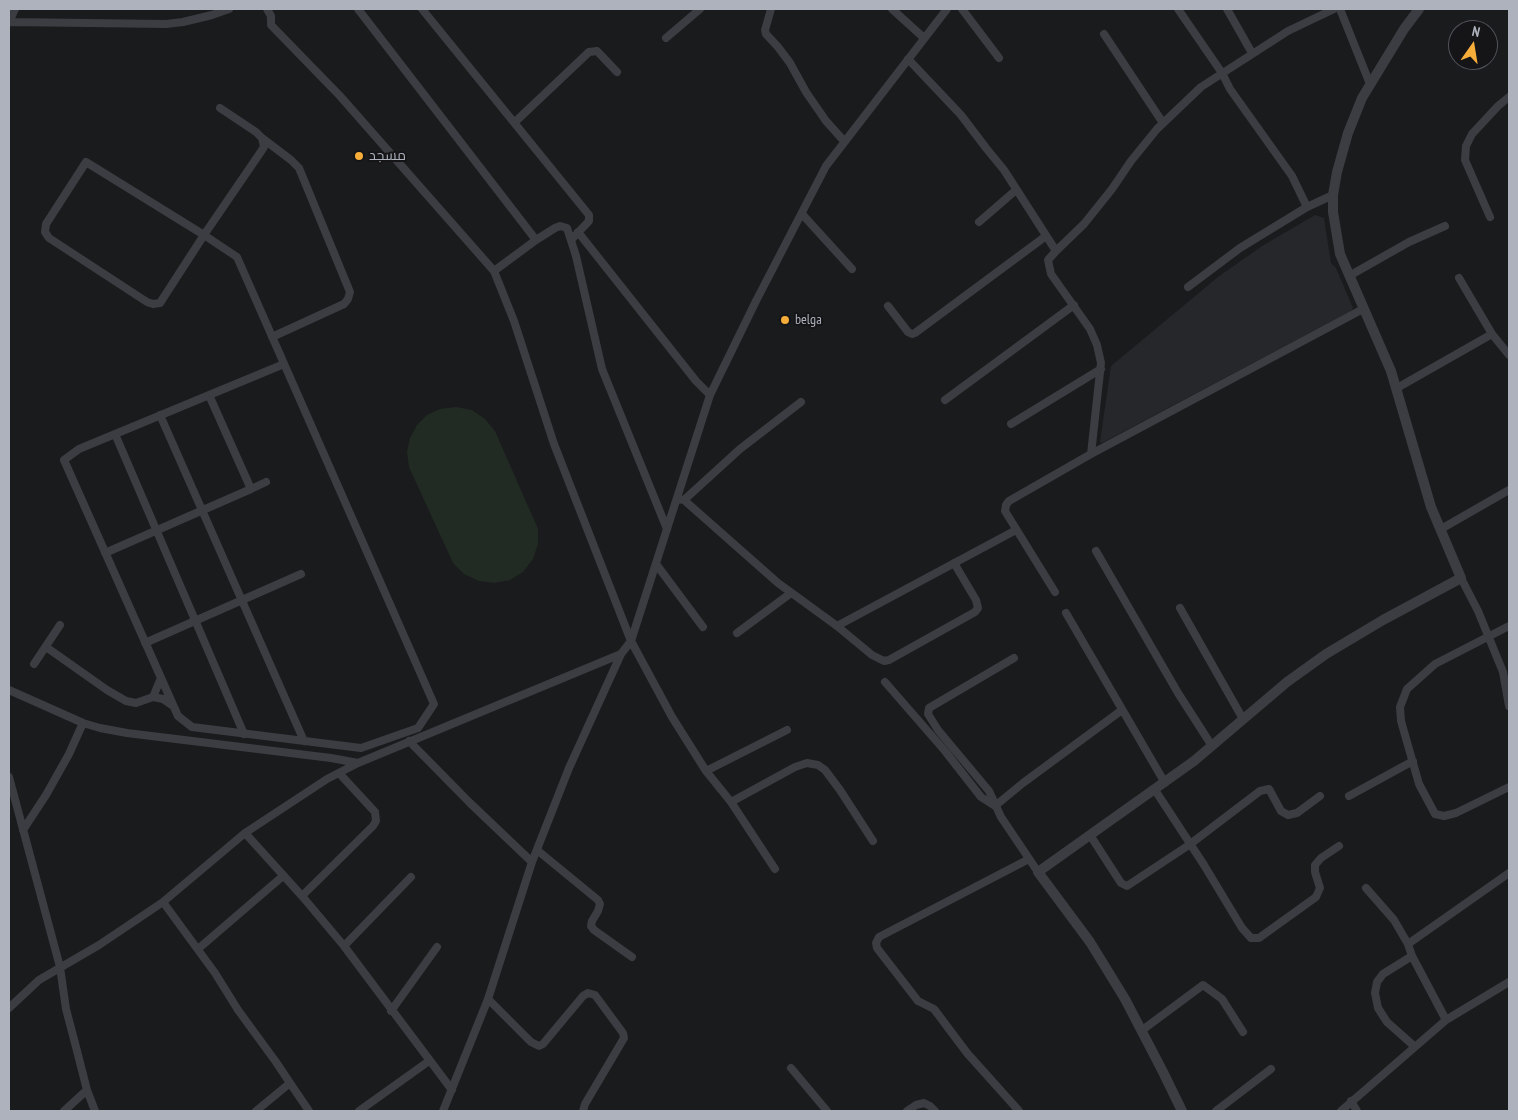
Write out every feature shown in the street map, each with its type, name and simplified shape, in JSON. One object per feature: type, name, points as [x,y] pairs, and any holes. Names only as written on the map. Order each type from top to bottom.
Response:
[{"type":"street","points":[[15,9],[9,22],[166,24],[183,22],[229,9]]},
{"type":"street","points":[[267,9],[271,25],[340,96],[494,270],[514,321],[554,444],[631,641],[672,717],[706,771],[731,802],[775,869]]},
{"type":"street","points":[[358,9],[536,240]]},
{"type":"street","points":[[422,9],[589,215],[589,221],[571,240]]},
{"type":"street","points":[[666,38],[700,9]]},
{"type":"street","points":[[771,9],[765,30],[766,34],[790,63],[806,92],[826,121],[844,141]]},
{"type":"street","points":[[892,9],[924,38]]},
{"type":"street","points":[[443,1111],[488,999],[532,862],[568,768],[621,654],[631,641],[666,529],[681,500],[710,395],[826,166],[947,9]]},
{"type":"street","points":[[962,9],[999,58]]},
{"type":"street","points":[[1178,9],[1222,73],[1230,89],[1292,176],[1307,207]]},
{"type":"street","points":[[1227,9],[1252,53]]},
{"type":"street","points":[[1091,454],[1101,369],[1097,345],[1090,329],[1052,274],[1048,260],[1084,224],[1112,189],[1131,160],[1163,123],[1201,88],[1288,30],[1334,9]]},
{"type":"street","points":[[1340,9],[1370,84]]},
{"type":"street","points":[[1419,9],[1370,84],[1362,98],[1348,133],[1336,172],[1333,195],[1337,242],[1340,254],[1363,309],[1381,345],[1397,388],[1431,507],[1503,672],[1509,703]]},
{"type":"street","points":[[1104,34],[1163,123]]},
{"type":"street","points":[[515,122],[589,52],[597,51],[617,72]]},
{"type":"street","points":[[908,58],[961,115],[1004,170],[1056,251]]},
{"type":"street","points":[[1490,217],[1466,160],[1466,146],[1472,134],[1509,97]]},
{"type":"street","points":[[220,108],[291,160],[299,168],[350,292],[344,304],[272,338]]},
{"type":"street","points":[[262,138],[264,147],[204,235],[160,302],[153,304],[49,238],[45,232],[46,224],[86,162],[204,235],[237,257],[434,704],[418,728],[362,748],[192,727],[178,716],[64,460],[79,449],[284,364]]},
{"type":"street","points":[[978,222],[1016,190]]},
{"type":"street","points":[[1188,287],[1240,248],[1307,207],[1333,195]]},
{"type":"street","points":[[802,214],[852,270]]},
{"type":"street","points":[[494,270],[536,240],[560,226],[567,228],[576,256],[602,369],[666,529]]},
{"type":"street","points":[[1349,276],[1409,242],[1445,226]]},
{"type":"street","points":[[578,232],[696,381],[710,395]]},
{"type":"street","points":[[888,306],[908,332],[915,333],[1046,236]]},
{"type":"street","points":[[1459,278],[1492,334],[1509,356]]},
{"type":"street","points":[[944,400],[1074,306]]},
{"type":"street","points":[[1055,592],[1005,511],[1009,501],[1091,454],[1363,309]]},
{"type":"street","points":[[1397,388],[1492,334]]},
{"type":"street","points":[[1011,424],[1101,369]]},
{"type":"street","points":[[209,395],[251,489]]},
{"type":"street","points":[[681,500],[740,449],[801,402]]},
{"type":"street","points":[[160,415],[304,741]]},
{"type":"street","points":[[115,434],[244,734]]},
{"type":"street","points":[[105,553],[266,482]]},
{"type":"street","points":[[1441,529],[1509,490]]},
{"type":"street","points":[[681,500],[791,593],[880,660],[889,660],[975,612],[978,608],[976,600],[954,563]]},
{"type":"street","points":[[837,626],[1016,530]]},
{"type":"street","points":[[1096,551],[1178,693],[1212,746]]},
{"type":"street","points":[[656,564],[703,627]]},
{"type":"street","points":[[145,643],[301,574]]},
{"type":"street","points":[[1038,872],[1165,783],[1287,682],[1326,654],[1383,620],[1461,578]]},
{"type":"street","points":[[737,633],[791,593]]},
{"type":"street","points":[[1180,608],[1243,719]]},
{"type":"street","points":[[1066,613],[1165,783]]},
{"type":"street","points":[[34,664],[60,625]]},
{"type":"street","points":[[1509,626],[1466,646],[1435,664],[1407,689],[1400,707],[1401,721],[1419,784],[1435,814],[1440,816],[1456,813],[1509,787]]},
{"type":"street","points":[[46,647],[107,690],[126,701],[136,702],[153,697],[173,706]]},
{"type":"street","points":[[9,1008],[39,980],[99,945],[163,902],[245,832],[339,772],[409,741],[621,654]]},
{"type":"street","points":[[1014,658],[930,708],[928,714],[938,730],[990,792],[1001,818],[1090,942],[1125,1000],[1182,1111]]},
{"type":"street","points":[[153,697],[161,678]]},
{"type":"street","points":[[885,682],[945,751],[981,797],[995,806]]},
{"type":"street","points":[[9,690],[83,724],[127,733],[358,763]]},
{"type":"street","points":[[995,806],[1022,783],[1122,710]]},
{"type":"street","points":[[23,830],[69,754],[83,724]]},
{"type":"street","points":[[706,771],[787,730]]},
{"type":"street","points":[[409,741],[532,862]]},
{"type":"street","points":[[1350,796],[1413,761]]},
{"type":"street","points":[[731,802],[795,767],[807,763],[818,764],[840,790],[873,841]]},
{"type":"street","points":[[302,896],[376,822],[375,812],[339,772]]},
{"type":"street","points":[[9,777],[60,967],[66,1009],[87,1090],[95,1111]]},
{"type":"street","points":[[1090,835],[1124,886],[1130,885],[1189,845],[1265,789],[1270,791],[1282,811],[1288,815],[1297,813],[1320,796]]},
{"type":"street","points":[[1155,790],[1242,928],[1248,936],[1254,939],[1259,938],[1316,898],[1320,888],[1315,866],[1321,858],[1339,846]]},
{"type":"street","points":[[245,832],[344,946],[452,1090]]},
{"type":"street","points":[[537,850],[598,900],[600,904],[591,926],[632,958]]},
{"type":"street","points":[[1019,1111],[967,1053],[934,1009],[918,1001],[877,948],[876,943],[879,937],[1029,859]]},
{"type":"street","points":[[1408,944],[1509,873]]},
{"type":"street","points":[[198,949],[283,876]]},
{"type":"street","points":[[344,946],[411,877]]},
{"type":"street","points":[[1366,888],[1394,920],[1446,1020]]},
{"type":"street","points":[[163,902],[198,949],[309,1111]]},
{"type":"street","points":[[392,1011],[437,947]]},
{"type":"street","points":[[1412,956],[1383,974],[1377,982],[1375,993],[1378,1008],[1387,1022],[1414,1046]]},
{"type":"street","points":[[1341,1111],[1446,1020],[1509,982]]},
{"type":"street","points":[[1141,1030],[1203,985],[1222,999],[1243,1032]]},
{"type":"street","points":[[488,999],[531,1042],[539,1046],[543,1044],[583,996],[588,993],[595,995],[623,1033],[624,1038],[585,1104],[583,1111]]},
{"type":"street","points":[[359,1111],[429,1061]]},
{"type":"street","points":[[791,1068],[827,1111]]},
{"type":"street","points":[[1216,1111],[1271,1069]]},
{"type":"street","points":[[256,1111],[290,1083]]},
{"type":"street","points":[[64,1111],[87,1090]]},
{"type":"street","points":[[1351,1101],[1357,1111]]},
{"type":"street","points":[[907,1111],[924,1104],[930,1106],[935,1111]]},
{"type":"shaded area","points":[[1315,215],[1324,218],[1331,263],[1336,268],[1353,308],[1351,311],[1102,443],[1100,442],[1111,366],[1218,277],[1262,246]]},
{"type":"shaded area","points":[[456,407],[472,410],[485,419],[495,431],[538,529],[538,544],[533,559],[523,572],[510,580],[494,583],[479,581],[464,574],[453,563],[409,467],[407,452],[410,438],[417,425],[427,415],[440,409]]},
{"type":"place","name":"مسجد","points":[[359,156]]},
{"type":"place","name":"belga","points":[[785,320]]}]
